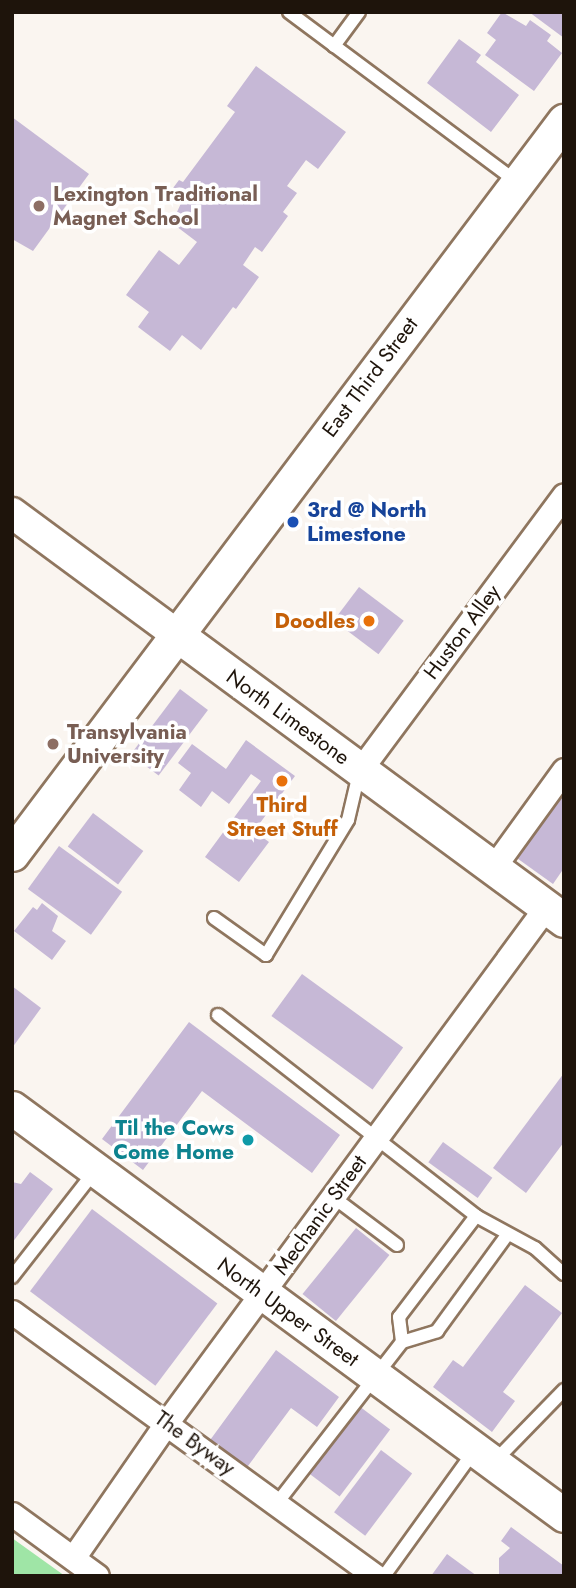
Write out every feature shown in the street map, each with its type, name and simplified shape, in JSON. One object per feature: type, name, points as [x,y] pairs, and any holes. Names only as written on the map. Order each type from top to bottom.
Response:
[{"type":"main road","name":"East Third Street","points":[[12,855],[564,121]]},
{"type":"main road","name":"North Limestone","points":[[176,634],[555,914]]},
{"type":"main road","name":"North Upper Street","points":[[12,1108],[564,1515]]},
{"type":"street","name":"Huston Alley","points":[[360,770],[564,495]]},
{"type":"street","name":"North Limestone","points":[[12,513],[176,634]]},
{"type":"street","points":[[493,868],[564,769]]},
{"type":"street","name":"Mechanic Street","points":[[73,1558],[167,1422],[377,1137],[555,914]]},
{"type":"street","name":"The Byway","points":[[12,1312],[376,1576]]},
{"type":"street","points":[[12,1514],[97,1576]]},
{"type":"lane","points":[[289,12],[518,182]]},
{"type":"lane","points":[[334,46],[359,12]]},
{"type":"lane","points":[[214,918],[266,955],[348,820],[360,770]]},
{"type":"lane","points":[[218,1015],[476,1216],[535,1248],[564,1274]]},
{"type":"lane","points":[[12,1277],[96,1169]]},
{"type":"lane","points":[[333,1197],[397,1245]]},
{"type":"lane","points":[[402,1342],[399,1317],[476,1216]]},
{"type":"lane","points":[[277,1503],[402,1342],[437,1331],[507,1235]]},
{"type":"lane","points":[[384,1576],[484,1457],[564,1390]]},
{"type":"green space","points":[[12,1538],[65,1576],[12,1576]]},
{"type":"building","points":[[502,12],[526,26],[530,20],[551,35],[547,41],[562,53],[534,91],[485,55],[496,40],[487,33]]},
{"type":"building","points":[[529,12],[564,12],[564,38]]},
{"type":"building","points":[[459,39],[481,55],[476,62],[519,95],[491,132],[427,83]]},
{"type":"building","points":[[256,66],[346,132],[318,169],[306,160],[287,186],[297,193],[283,212],[288,216],[262,252],[255,247],[243,265],[259,277],[236,309],[233,307],[201,350],[182,335],[170,351],[138,327],[149,312],[126,295],[159,250],[179,265],[197,242],[172,223],[182,201],[170,192],[179,180],[183,182],[235,112],[227,106]]},
{"type":"building","name":"Lexington Traditional Magnet School","points":[[12,117],[89,174],[33,251],[12,239]]},
{"type":"building","name":"Doodles","points":[[359,587],[404,621],[378,654],[334,621]]},
{"type":"building","points":[[180,689],[208,710],[159,776],[131,754]]},
{"type":"building","points":[[246,740],[295,776],[254,831],[269,842],[239,882],[205,857],[261,781],[251,774],[229,804],[212,791],[201,807],[179,790],[191,773],[178,763],[192,744],[226,769]]},
{"type":"building","points":[[564,786],[564,868],[553,884],[514,856]]},
{"type":"building","points":[[93,813],[143,851],[118,884],[68,847]]},
{"type":"building","points":[[59,846],[122,892],[91,935],[28,889]]},
{"type":"building","points":[[42,903],[58,916],[52,931],[66,941],[52,960],[14,931],[33,907],[37,910]]},
{"type":"building","points":[[302,974],[403,1047],[373,1090],[271,1016]]},
{"type":"building","points":[[12,986],[41,1008],[12,1048]]},
{"type":"building","points":[[189,1022],[340,1135],[312,1173],[202,1091],[143,1170],[102,1139]]},
{"type":"building","points":[[564,1073],[564,1142],[526,1193],[493,1168]]},
{"type":"building","points":[[443,1142],[492,1178],[478,1198],[428,1162]]},
{"type":"building","points":[[30,1172],[53,1189],[12,1243],[12,1182],[21,1184]]},
{"type":"building","points":[[92,1209],[217,1303],[155,1386],[30,1291]]},
{"type":"building","points":[[356,1228],[389,1255],[336,1321],[303,1294]]},
{"type":"building","points":[[525,1285],[562,1313],[503,1392],[515,1401],[492,1432],[433,1387],[453,1360],[463,1367]]},
{"type":"building","points":[[276,1350],[339,1397],[317,1427],[291,1408],[242,1474],[205,1447]]},
{"type":"building","points":[[359,1406],[390,1429],[340,1497],[308,1473]]},
{"type":"building","points":[[381,1450],[412,1473],[365,1536],[334,1512]]},
{"type":"building","points":[[511,1527],[564,1566],[564,1576],[499,1576],[499,1558],[510,1548],[501,1541]]},
{"type":"building","points":[[447,1554],[477,1576],[431,1576]]},
{"type":"place","name":"Lexington Traditional Magnet School","points":[[39,206]]},
{"type":"place","name":"3rd @ North Limestone","points":[[293,522]]},
{"type":"place","name":"Doodles","points":[[369,621]]},
{"type":"place","name":"Transylvania University","points":[[53,744]]},
{"type":"place","name":"Third Street Stuff","points":[[282,781]]},
{"type":"place","name":"Til the Cows Come Home","points":[[248,1140]]}]
